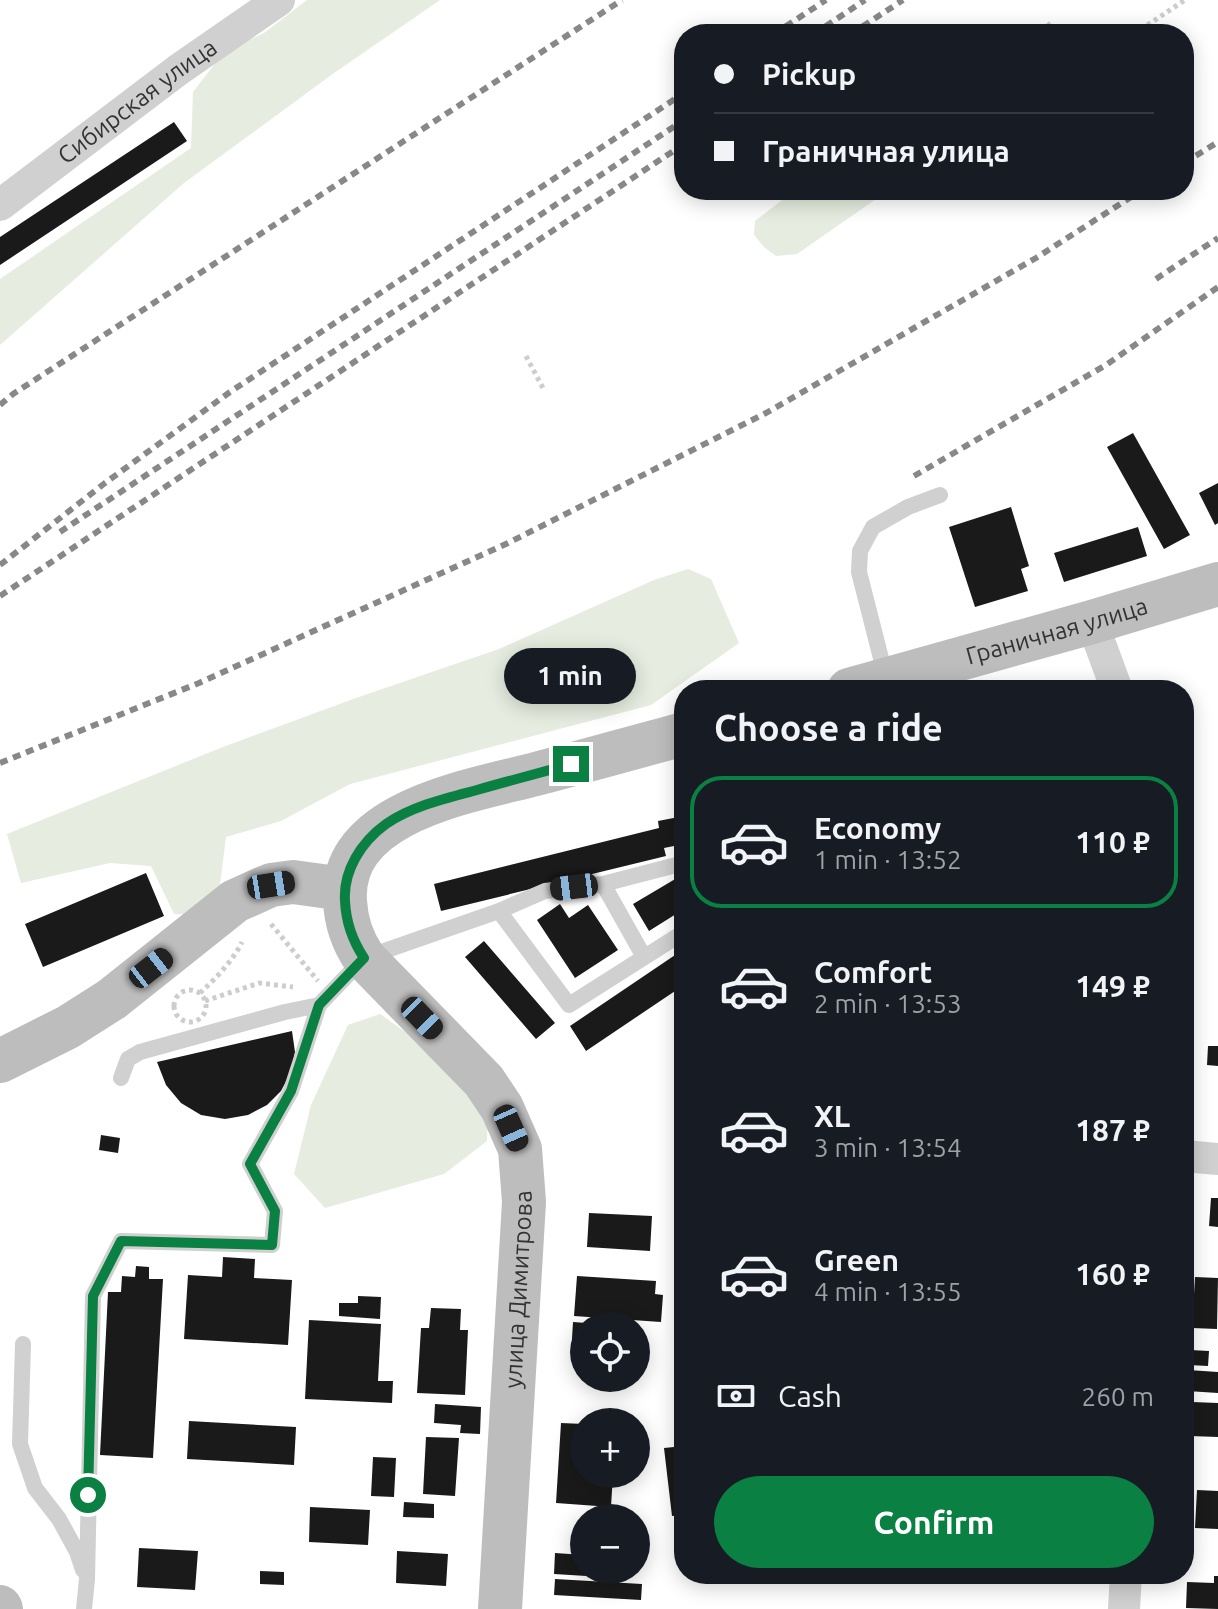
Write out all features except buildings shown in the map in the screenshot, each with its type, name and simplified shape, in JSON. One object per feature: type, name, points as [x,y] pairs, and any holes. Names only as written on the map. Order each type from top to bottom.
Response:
[{"type":"main road","name":"Граничная улица","points":[[885,680],[1218,584]]},
{"type":"main road","points":[[0,1061],[68,1027],[112,999],[235,901],[247,895],[271,885],[293,882],[344,889],[350,866],[364,845],[386,824],[430,802],[674,737]]},
{"type":"main road","name":"улица Димитрова","points":[[344,889],[345,917],[353,942],[364,958],[484,1081],[502,1108],[520,1149],[524,1202],[500,1609]]},
{"type":"street","name":"Сибирская улица","points":[[0,205],[178,70],[279,0]]},
{"type":"street","points":[[1092,622],[1113,680]]},
{"type":"street","points":[[1194,1157],[1218,1159]]},
{"type":"street","points":[[1124,1609],[1125,1584]]},
{"type":"lane","points":[[867,680],[860,551],[873,527],[908,507],[940,495]]},
{"type":"lane","points":[[84,1609],[93,1296],[121,1241],[272,1245],[275,1211],[250,1164],[291,1091],[319,1005],[364,958],[499,911],[545,891],[603,884],[674,866]]},
{"type":"lane","points":[[603,884],[644,957]]},
{"type":"lane","points":[[499,911],[569,1005],[674,938]]},
{"type":"lane","points":[[121,1078],[128,1059],[140,1052],[319,1005]]},
{"type":"lane","points":[[23,1344],[20,1444],[35,1488],[59,1519],[87,1579]]},
{"type":"path","points":[[1149,24],[1185,0]]},
{"type":"path","points":[[526,356],[544,390]]},
{"type":"path","points":[[247,895],[321,984],[307,986]]},
{"type":"path","points":[[205,1001],[259,983],[294,987]]},
{"type":"path","points":[[190,990],[200,993],[205,1001],[203,1015],[194,1021],[184,1020],[176,1013],[180,994],[190,990]]},
{"type":"shaded area","points":[[307,0],[440,0],[184,183],[0,345],[0,279],[191,148],[193,92],[224,52],[264,33]]},
{"type":"shaded area","points":[[782,200],[875,200],[797,254],[776,256],[764,247],[754,235],[755,221]]},
{"type":"shaded area","points":[[688,569],[711,579],[739,643],[686,680],[674,680],[674,689],[651,705],[350,784],[281,821],[226,837],[219,892],[193,915],[174,914],[151,866],[110,863],[21,883],[7,834],[223,747],[499,649],[654,580]]},
{"type":"shaded area","points":[[380,1014],[452,1065],[488,1111],[487,1141],[444,1174],[325,1208],[294,1174],[311,1105],[348,1025]]},
{"type":"railway","points":[[0,405],[622,0]]},
{"type":"railway","points":[[789,24],[826,0]]},
{"type":"railway","points":[[829,24],[865,0]]},
{"type":"railway","points":[[866,24],[903,0]]},
{"type":"railway","points":[[0,565],[105,483],[230,392],[674,100]]},
{"type":"railway","points":[[60,532],[674,127]]},
{"type":"railway","points":[[1194,157],[1218,142]]},
{"type":"railway","points":[[0,596],[674,151]]},
{"type":"railway","points":[[0,763],[199,683],[508,543],[766,413],[1036,258],[1126,200]]},
{"type":"railway","points":[[1156,279],[1218,238]]},
{"type":"railway","points":[[914,476],[1106,365],[1218,287]]},
{"type":"route","points":[[88,1495],[93,1296],[121,1241],[272,1245],[275,1211],[250,1164],[291,1091],[319,1005],[364,958],[353,942],[345,917],[344,889],[350,866],[364,845],[386,824],[430,802],[571,764]]}]
